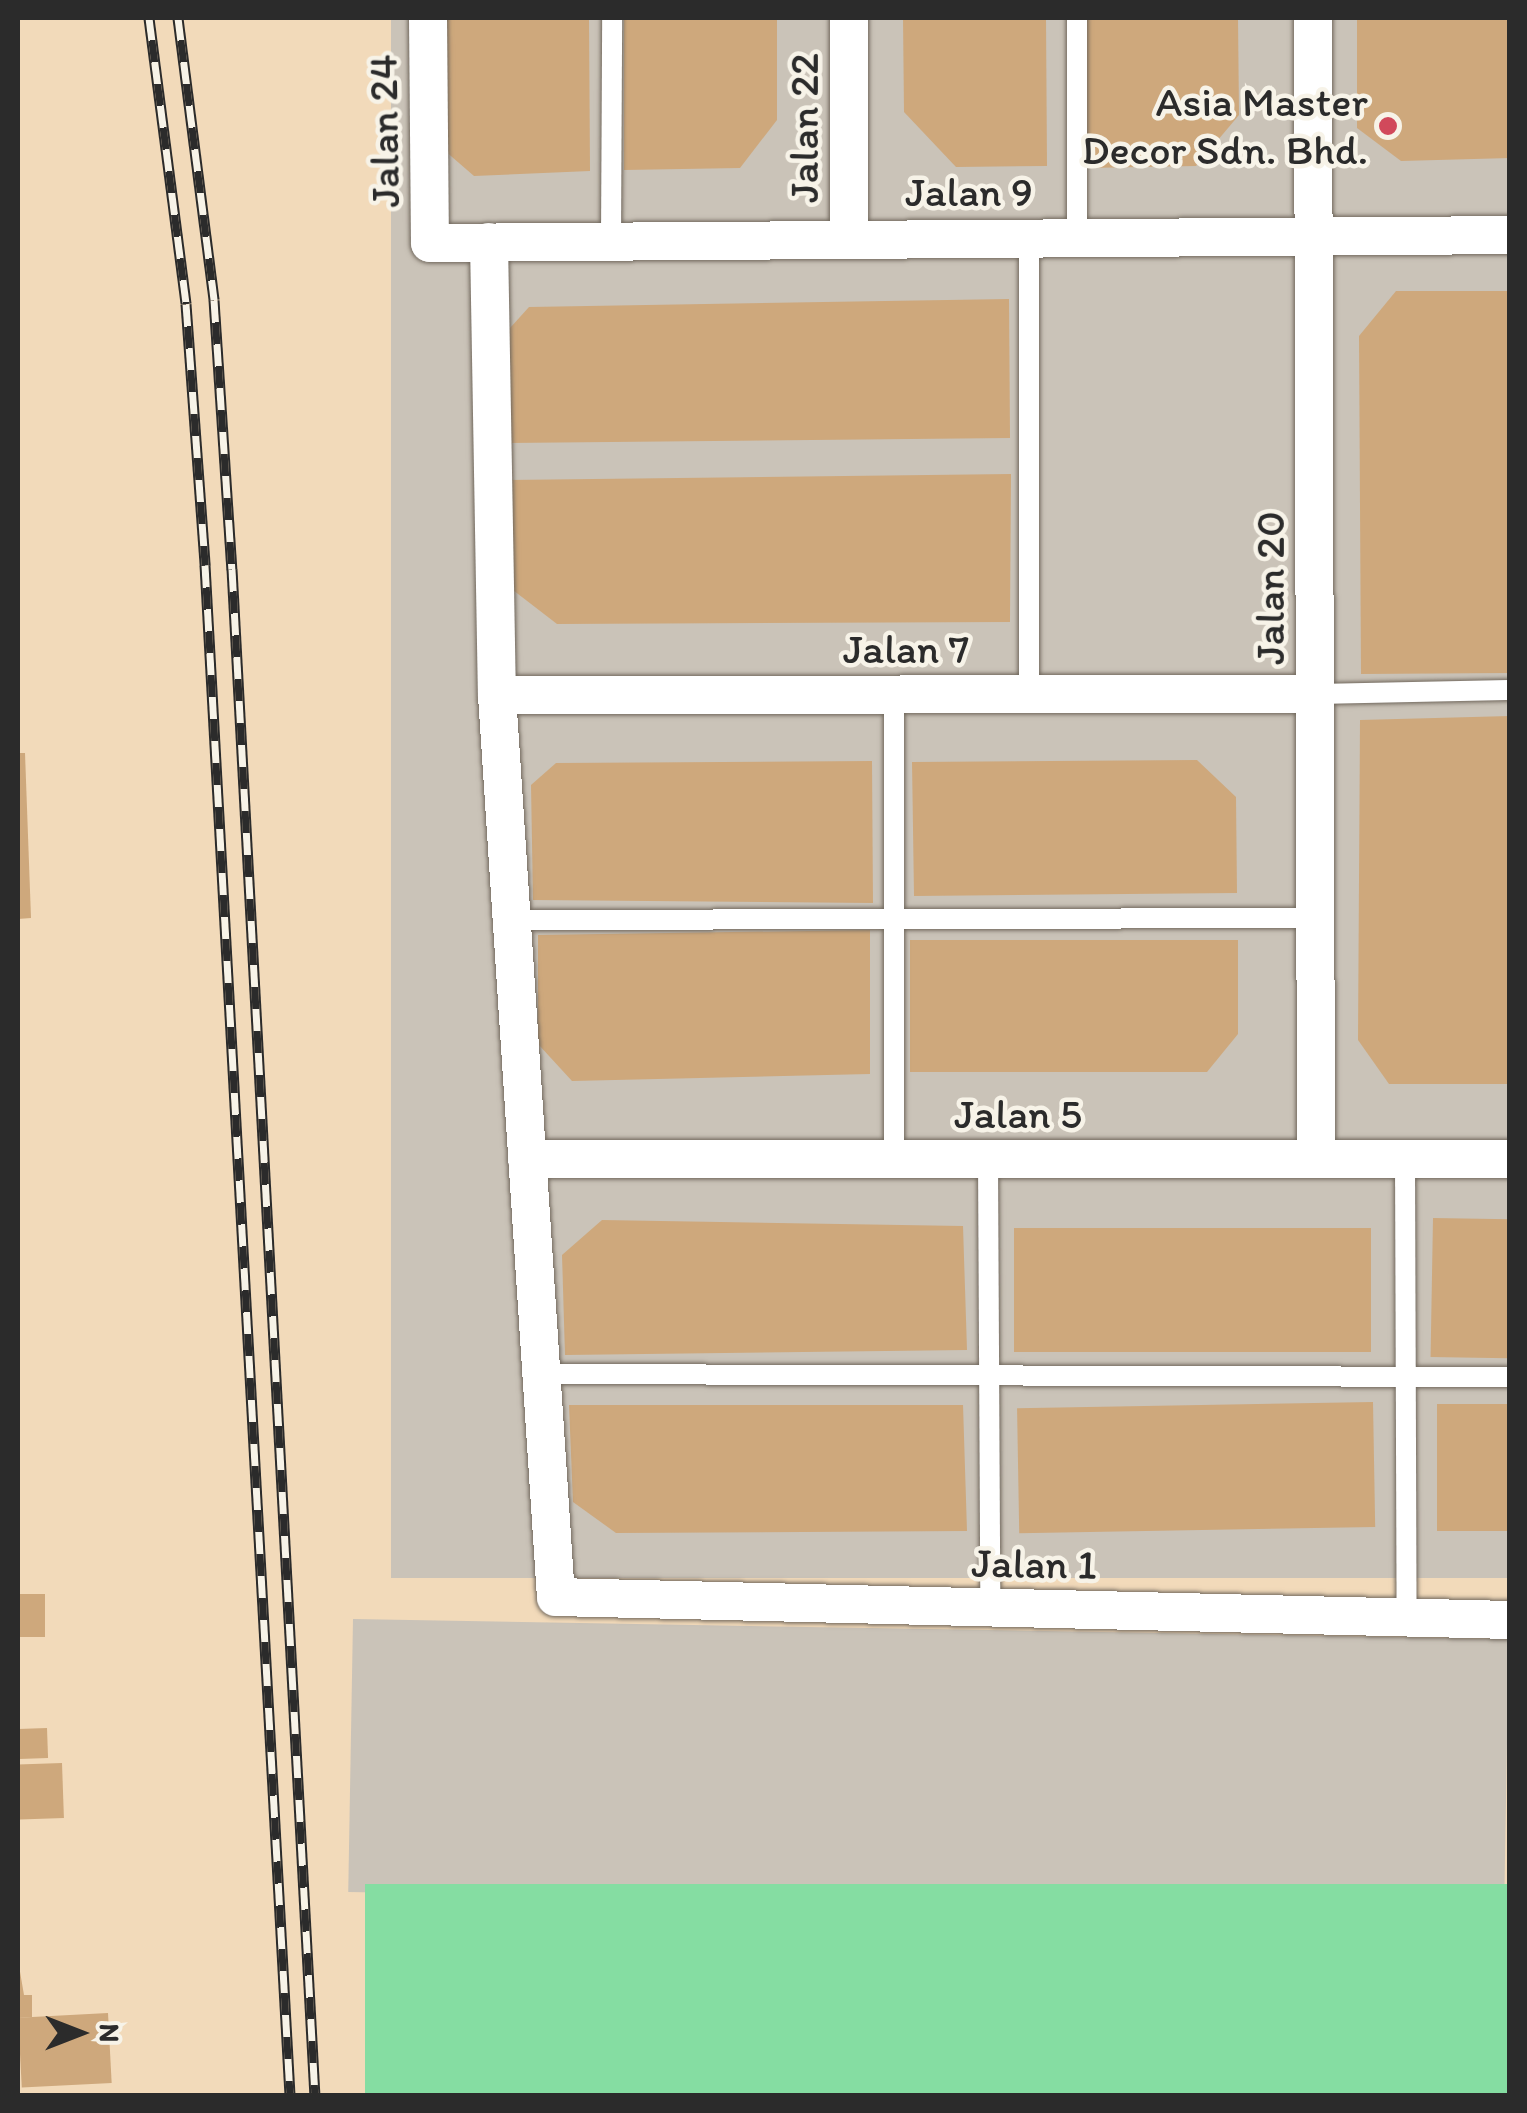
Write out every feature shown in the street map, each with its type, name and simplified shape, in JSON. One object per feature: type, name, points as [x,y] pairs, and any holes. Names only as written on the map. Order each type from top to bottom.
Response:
[{"type":"street","name":"Jalan 24","points":[[428,18],[430,243]]},
{"type":"street","name":"Jalan 22","points":[[849,18],[849,238]]},
{"type":"street","name":"Jalan 20","points":[[1313,18],[1316,1159]]},
{"type":"street","name":"Jalan 9","points":[[430,243],[1510,235]]},
{"type":"street","points":[[489,242],[498,695],[542,1374]]},
{"type":"street","name":"Jalan 7","points":[[498,695],[1315,694]]},
{"type":"street","name":"Jalan 5","points":[[527,1160],[1510,1159]]},
{"type":"street","name":"Jalan 1","points":[[542,1374],[556,1597],[1510,1620]]},
{"type":"lane","points":[[611,240],[612,18]]},
{"type":"lane","points":[[1077,18],[1077,236]]},
{"type":"lane","points":[[1029,237],[1029,694]]},
{"type":"lane","points":[[1315,694],[1510,690]]},
{"type":"lane","points":[[894,694],[894,1160]]},
{"type":"lane","points":[[512,920],[894,923],[1315,918]]},
{"type":"lane","points":[[1405,1159],[1407,1618]]},
{"type":"lane","points":[[988,1160],[990,1608]]},
{"type":"lane","points":[[542,1374],[1405,1379],[1510,1376]]},
{"type":"shaded area","points":[[391,18],[1509,18],[1509,1578],[391,1578]]},
{"type":"shaded area","points":[[353,1619],[1509,1639],[1504,1912],[348,1892]]},
{"type":"green space","points":[[365,1884],[1509,1884],[1509,2095],[365,2095]]},
{"type":"building","points":[[437,18],[589,18],[590,171],[474,176],[437,144]]},
{"type":"building","points":[[624,18],[777,18],[777,120],[740,168],[624,170]]},
{"type":"building","points":[[903,18],[1046,18],[1047,166],[956,167],[904,112]]},
{"type":"building","points":[[1086,18],[1238,18],[1239,115],[1196,166],[1087,168]]},
{"type":"building","points":[[1357,18],[1510,18],[1510,158],[1401,161],[1357,128]]},
{"type":"building","points":[[1396,291],[1510,291],[1510,673],[1361,674],[1359,336]]},
{"type":"building","points":[[1009,299],[1010,438],[502,443],[501,338],[529,307]]},
{"type":"building","points":[[1011,474],[1010,622],[557,624],[500,580],[502,480]]},
{"type":"building","points":[[1510,716],[1510,1084],[1389,1084],[1358,1040],[1360,720]]},
{"type":"building","points":[[18,753],[25,753],[31,918],[18,919]]},
{"type":"building","points":[[1197,760],[1236,797],[1237,893],[914,896],[912,762]]},
{"type":"building","points":[[872,761],[873,903],[533,900],[531,785],[556,763]]},
{"type":"building","points":[[870,930],[870,1074],[572,1081],[538,1044],[538,935]]},
{"type":"building","points":[[910,940],[1238,940],[1238,1034],[1207,1072],[910,1072]]},
{"type":"building","points":[[1433,1218],[1510,1219],[1508,1358],[1431,1357]]},
{"type":"building","points":[[602,1220],[963,1226],[967,1350],[565,1355],[562,1255]]},
{"type":"building","points":[[1014,1228],[1371,1228],[1371,1352],[1014,1352]]},
{"type":"building","points":[[1373,1402],[1375,1527],[1019,1533],[1017,1408]]},
{"type":"building","points":[[1437,1404],[1510,1404],[1510,1531],[1437,1531]]},
{"type":"building","points":[[569,1405],[963,1405],[967,1531],[616,1533],[573,1502]]},
{"type":"building","points":[[18,1594],[45,1594],[45,1637],[18,1637]]},
{"type":"building","points":[[47,1728],[48,1758],[19,1759],[18,1729]]},
{"type":"building","points":[[62,1763],[64,1818],[20,1820],[18,1765]]},
{"type":"building","points":[[18,1960],[24,1995],[32,1995],[32,2017],[18,2018]]},
{"type":"building","points":[[108,2013],[112,2083],[22,2088],[18,2018]]},
{"type":"railway","points":[[149,18],[186,304],[205,565],[290,2096]]},
{"type":"railway","points":[[178,18],[214,300],[232,569],[315,2096]]},
{"type":"place","name":"Asia Master Decor Sdn. Bhd.","points":[[1388,126]]}]
